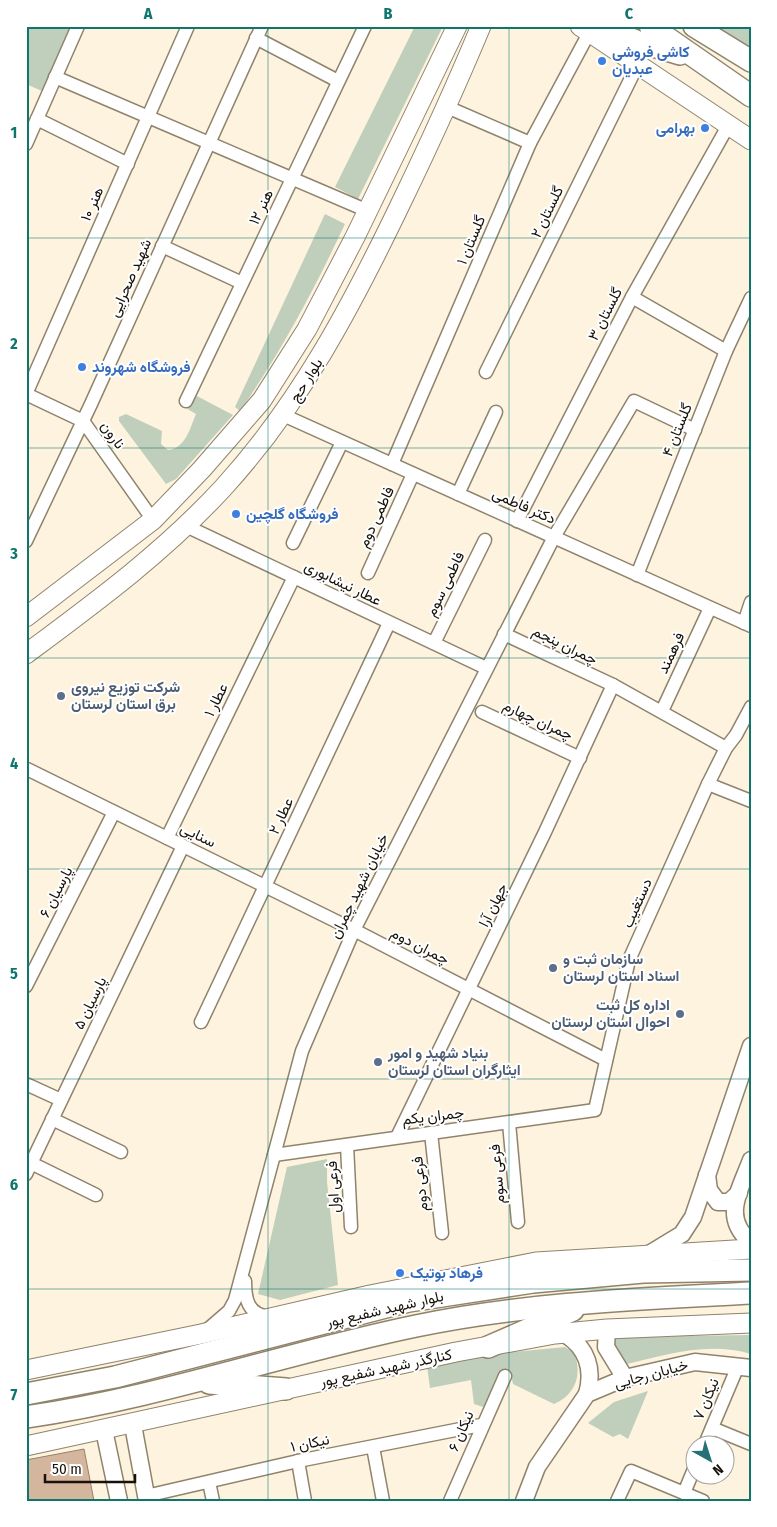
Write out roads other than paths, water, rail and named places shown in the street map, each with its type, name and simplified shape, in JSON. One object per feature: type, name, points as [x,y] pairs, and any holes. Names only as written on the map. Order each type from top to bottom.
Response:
[{"type":"main road","name":"بلوار حج","points":[[26,617],[153,520],[202,469],[262,400],[307,329],[368,211],[458,26]]},
{"type":"main road","name":"بلوار حج","points":[[28,651],[151,559],[223,488],[283,415],[320,360],[373,263],[447,107],[481,26]]},
{"type":"main road","points":[[650,26],[750,96]]},
{"type":"main road","points":[[694,26],[751,61]]},
{"type":"main road","points":[[590,29],[636,40],[695,58]]},
{"type":"main road","points":[[590,29],[637,66],[751,140]]},
{"type":"main road","points":[[26,1370],[201,1334],[370,1295],[536,1262],[751,1248]]},
{"type":"main road","name":"بلوار شهید شفیع پور","points":[[26,1394],[115,1377],[409,1301],[533,1282],[676,1270],[751,1270]]},
{"type":"main road","name":"بلوار شهید شفیع پور","points":[[26,1417],[99,1406],[340,1342],[418,1325],[537,1307],[751,1293]]},
{"type":"main road","points":[[488,1347],[591,1303]]},
{"type":"main road","name":"کنارگذر شهید شفیع پور","points":[[26,1446],[488,1347],[607,1329],[751,1323]]},
{"type":"main road","points":[[194,1382],[286,1389]]},
{"type":"street","points":[[26,144],[78,26]]},
{"type":"street","name":"هنر ۱۰","points":[[26,394],[188,26]]},
{"type":"street","name":"شهید صحرایی","points":[[26,541],[83,421],[262,26]]},
{"type":"street","name":"هنر ۱۲","points":[[186,401],[365,26]]},
{"type":"street","name":"گلستان ۱","points":[[392,464],[530,143],[590,29]]},
{"type":"street","points":[[256,38],[338,81]]},
{"type":"street","name":"گلستان ۲","points":[[486,372],[637,66]]},
{"type":"street","points":[[55,77],[368,211]]},
{"type":"street","points":[[447,107],[530,143]]},
{"type":"street","points":[[37,119],[128,164]]},
{"type":"street","name":"گلستان ۳","points":[[517,521],[632,297],[728,126]]},
{"type":"street","points":[[162,246],[242,283]]},
{"type":"street","points":[[632,297],[726,351]]},
{"type":"street","name":"گلستان ۴","points":[[637,575],[726,351],[751,298]]},
{"type":"street","name":"نارون","points":[[26,394],[83,421],[153,520]]},
{"type":"street","name":"خیابان شهید چمران","points":[[245,1268],[302,1051],[354,930],[554,537],[634,401],[695,430]]},
{"type":"street","points":[[458,494],[496,412]]},
{"type":"street","name":"دکتر فاطمی","points":[[283,415],[747,624]]},
{"type":"street","points":[[293,543],[342,442]]},
{"type":"street","name":"فاطمی دوم","points":[[368,573],[413,474]]},
{"type":"street","name":"عطار نیشابوری","points":[[186,526],[486,668]]},
{"type":"street","name":"فاطمی سوم","points":[[434,643],[485,540]]},
{"type":"street","name":"عطار ۱","points":[[166,838],[294,577]]},
{"type":"street","points":[[747,624],[751,602]]},
{"type":"street","name":"فرهمند","points":[[662,711],[710,608]]},
{"type":"street","name":"عطار ۲","points":[[201,1022],[389,622]]},
{"type":"street","name":"چمران پنجم","points":[[504,634],[612,685],[726,748]]},
{"type":"street","name":"جهان آرا","points":[[397,1137],[470,990],[580,758],[612,685]]},
{"type":"street","name":"دستغیب","points":[[595,1110],[629,960],[708,784],[726,748],[736,735],[751,707]]},
{"type":"street","name":"چمران چهارم","points":[[482,712],[580,758]]},
{"type":"street","name":"سنایی","points":[[27,770],[354,930]]},
{"type":"street","points":[[708,784],[751,801]]},
{"type":"street","name":"پارسیان ۶","points":[[26,986],[114,812]]},
{"type":"street","name":"پارسیان ۵","points":[[29,1169],[183,846]]},
{"type":"street","name":"چمران دوم","points":[[354,930],[606,1060]]},
{"type":"street","points":[[649,1254],[682,1234],[693,1217],[751,1046]]},
{"type":"street","points":[[26,1084],[61,1100]]},
{"type":"street","name":"چمران یکم","points":[[274,1155],[397,1137],[509,1124],[595,1110]]},
{"type":"street","points":[[52,1119],[121,1152]]},
{"type":"street","name":"فرعی سوم","points":[[509,1124],[518,1222]]},
{"type":"street","name":"فرعی دوم","points":[[431,1133],[442,1233]]},
{"type":"street","name":"فرعی اول","points":[[346,1145],[351,1227]]},
{"type":"street","points":[[751,1160],[734,1209],[735,1224],[742,1235],[751,1242]]},
{"type":"street","points":[[29,1169],[96,1195]]},
{"type":"street","points":[[707,1175],[709,1190],[718,1202],[729,1202],[739,1193]]},
{"type":"street","points":[[245,1268],[245,1296],[248,1305],[260,1316],[271,1318]]},
{"type":"street","points":[[201,1334],[217,1323],[229,1311],[235,1300],[245,1268]]},
{"type":"street","points":[[607,1329],[606,1347],[625,1378]]},
{"type":"street","points":[[524,1501],[537,1468],[587,1394],[591,1370],[580,1346],[565,1334]]},
{"type":"street","name":"خیابان رجایی","points":[[587,1394],[625,1378],[695,1362],[744,1367]]},
{"type":"street","name":"نیکان ۷","points":[[709,1434],[744,1367]]},
{"type":"street","name":"نیکان ۶","points":[[450,1501],[481,1425],[504,1376]]},
{"type":"street","points":[[124,1501],[147,1499],[133,1424]]},
{"type":"street","name":"نیکان ۱","points":[[147,1499],[209,1482],[298,1462],[481,1425]]},
{"type":"street","points":[[712,1428],[751,1444]]},
{"type":"street","points":[[104,1430],[119,1501]]},
{"type":"street","points":[[373,1447],[383,1501]]},
{"type":"street","points":[[298,1462],[305,1501]]},
{"type":"street","points":[[617,1501],[631,1471],[703,1501]]},
{"type":"street","points":[[209,1482],[213,1501]]},
{"type":"street","points":[[684,1493],[688,1484]]},
{"type":"place","name":"کاشی فروشی عبدیان","points":[[602,61]]},
{"type":"place","name":"بهرامی","points":[[705,128]]},
{"type":"place","name":"فروشگاه شهروند","points":[[82,367]]},
{"type":"place","name":"فروشگاه گلچین","points":[[236,514]]},
{"type":"place","name":"شرکت توزیع نیروی برق استان لرستان","points":[[61,696]]},
{"type":"place","name":"سازمان ثبت و اسناد استان لرستان","points":[[553,968]]},
{"type":"place","name":"اداره کل ثبت احوال استان لرستان","points":[[680,1014]]},
{"type":"place","name":"بنیاد شهید و امور ایثارگران استان لرستان","points":[[378,1062]]},
{"type":"place","name":"فرهاد بوتیک","points":[[400,1273]]}]
